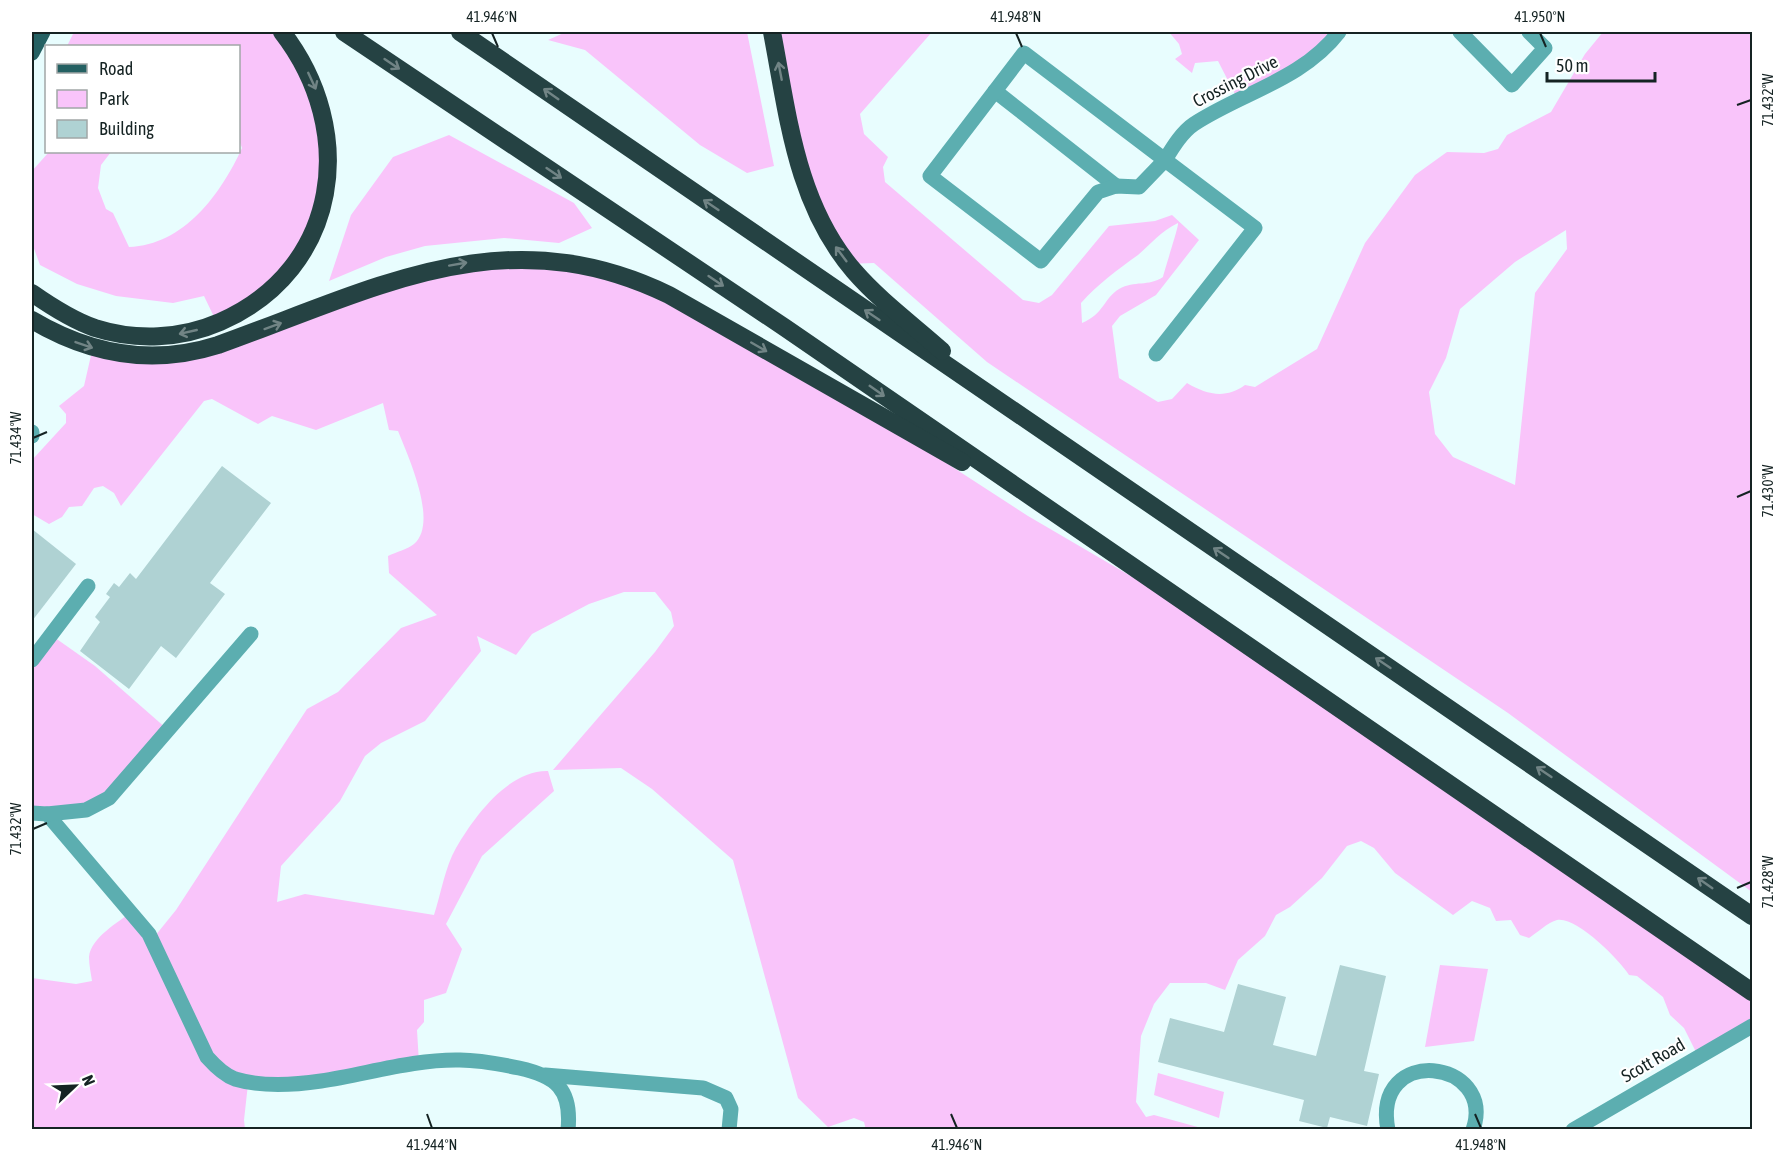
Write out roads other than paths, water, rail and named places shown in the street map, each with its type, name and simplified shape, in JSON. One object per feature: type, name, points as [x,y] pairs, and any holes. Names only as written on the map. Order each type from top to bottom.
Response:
[{"type":"highway","points":[[32,293],[70,318],[96,328],[128,335],[162,336],[196,330],[227,318],[261,297],[279,281],[302,253],[320,216],[327,188],[329,157],[327,128],[320,100],[301,61],[282,32]]},
{"type":"highway","points":[[344,32],[686,261],[1752,992]]},
{"type":"highway","points":[[460,32],[1752,916]]},
{"type":"highway","points":[[772,32],[800,171],[812,205],[830,239],[870,287],[1007,407]]},
{"type":"highway","points":[[32,320],[76,343],[107,352],[144,357],[172,356],[218,345],[441,268],[499,259],[571,263],[619,275],[669,295],[891,424],[1042,505]]},
{"type":"main road","points":[[32,54],[43,32]]},
{"type":"street","name":"Crossing Drive","points":[[1116,186],[1139,187],[1165,160],[1177,141],[1193,124],[1297,71],[1328,45],[1339,32]]},
{"type":"street","points":[[1460,32],[1512,85],[1545,48],[1528,32]]},
{"type":"street","points":[[1116,186],[1098,192],[1041,261],[930,176],[1023,53],[1255,228],[1156,354]]},
{"type":"street","points":[[995,91],[1116,186]]},
{"type":"street","points":[[32,660],[88,586]]},
{"type":"street","points":[[32,813],[47,814],[86,810],[109,798],[251,634]]},
{"type":"street","points":[[47,814],[149,934],[207,1057],[220,1071],[233,1078],[249,1082],[294,1084],[421,1063],[460,1060],[511,1066],[545,1075],[702,1088],[726,1098],[730,1109],[729,1130]]},
{"type":"street","name":"Scott Road","points":[[1573,1130],[1752,1026]]},
{"type":"street","points":[[1388,1130],[1385,1114],[1388,1099],[1395,1085],[1407,1075],[1421,1070],[1437,1069],[1452,1074],[1471,1095],[1475,1109],[1473,1130]]},
{"type":"street","points":[[545,1075],[562,1089],[568,1111],[568,1130]]}]
